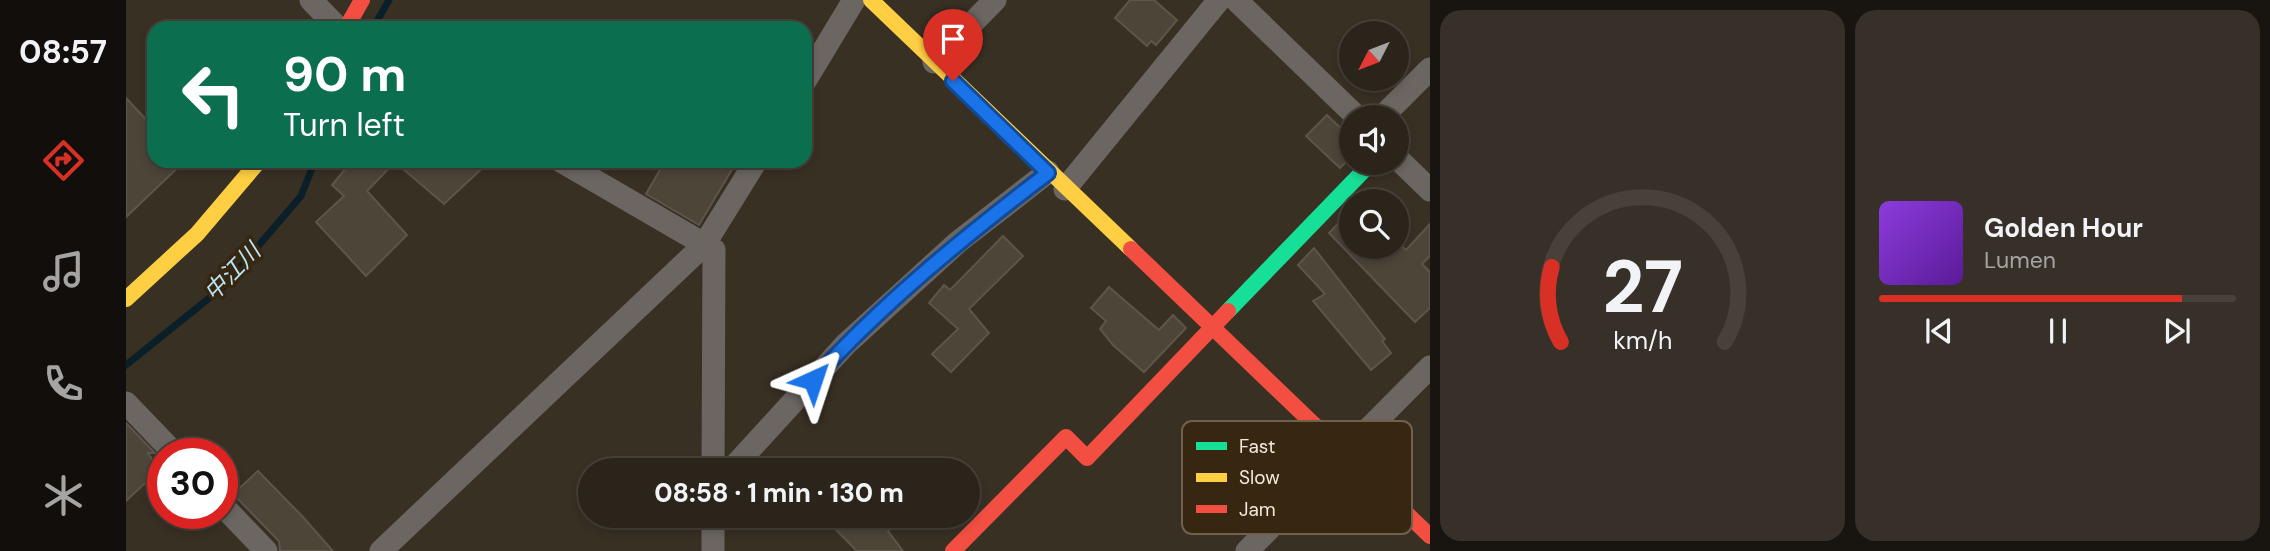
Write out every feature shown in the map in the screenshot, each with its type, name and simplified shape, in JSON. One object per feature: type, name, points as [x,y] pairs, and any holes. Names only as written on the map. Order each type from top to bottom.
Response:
[{"type":"street","points":[[311,0],[331,21]]},
{"type":"street","points":[[350,21],[362,0]]},
{"type":"street","points":[[812,69],[854,0]]},
{"type":"street","points":[[871,0],[1048,173],[1309,421]]},
{"type":"street","points":[[934,62],[995,0]]},
{"type":"street","points":[[1065,189],[1234,1],[1344,105]]},
{"type":"street","points":[[1394,105],[1430,68]]},
{"type":"street","points":[[126,299],[190,241],[253,168]]},
{"type":"street","points":[[573,168],[714,250],[713,458]]},
{"type":"street","points":[[381,551],[704,245],[752,168]]},
{"type":"street","points":[[1409,170],[1430,190]]},
{"type":"street","points":[[742,458],[846,344],[958,242],[1048,173]]},
{"type":"street","points":[[953,551],[1066,437],[1087,457],[1359,175]]},
{"type":"street","points":[[1377,421],[1430,367]]},
{"type":"street","points":[[126,403],[160,438]]},
{"type":"street","points":[[1412,515],[1427,528]]},
{"type":"street","points":[[238,522],[266,551]]},
{"type":"street","points":[[713,528],[713,551]]},
{"type":"street","points":[[1247,551],[1264,534]]},
{"type":"building","points":[[1130,0],[1154,0],[1177,20],[1156,45],[1151,41],[1147,46],[1115,18]]},
{"type":"building","points":[[126,98],[147,120],[147,168],[178,168],[126,217]]},
{"type":"building","points":[[1327,115],[1339,126],[1339,167],[1306,136]]},
{"type":"building","points":[[346,168],[389,168],[367,191],[407,235],[366,276],[316,222],[344,196],[332,185]]},
{"type":"building","points":[[402,168],[483,168],[444,204]]},
{"type":"building","points":[[661,168],[733,168],[699,225],[646,194]]},
{"type":"building","points":[[1339,223],[1339,243],[1329,233]]},
{"type":"building","points":[[1430,224],[1430,256],[1422,264],[1430,272],[1430,308],[1415,322],[1354,259],[1409,259],[1409,247]]},
{"type":"building","points":[[1003,236],[1023,256],[969,309],[989,333],[951,372],[932,354],[958,329],[929,303],[944,285],[950,290]]},
{"type":"building","points":[[1314,248],[1385,339],[1382,341],[1391,353],[1371,370],[1313,301],[1325,294],[1298,265]]},
{"type":"building","points":[[1109,287],[1159,330],[1173,315],[1186,328],[1144,372],[1113,345],[1100,329],[1106,321],[1091,308]]},
{"type":"building","points":[[126,423],[147,445],[147,481],[126,501]]},
{"type":"building","points":[[258,471],[333,551],[280,551],[279,541],[238,499],[238,489]]},
{"type":"building","points":[[891,528],[888,531],[903,551],[857,551],[836,530]]},
{"type":"waterway","name":"中江川","points":[[377,21],[389,0]]},
{"type":"waterway","name":"中江川","points":[[126,365],[223,287],[301,196],[312,168]]},
{"type":"traffic: fast","points":[[1228,311],[1359,175]]},
{"type":"traffic: slow","points":[[871,0],[1131,249]]},
{"type":"traffic: slow","points":[[126,299],[197,234],[253,168]]},
{"type":"traffic: jam","points":[[350,21],[362,0]]},
{"type":"traffic: jam","points":[[1131,249],[1310,421]]},
{"type":"traffic: jam","points":[[953,551],[1066,437],[1087,458],[1228,311]]},
{"type":"traffic: jam","points":[[1412,519],[1430,536]]},
{"type":"route","points":[[813,380],[846,344],[958,242],[1048,173],[953,81]]}]
